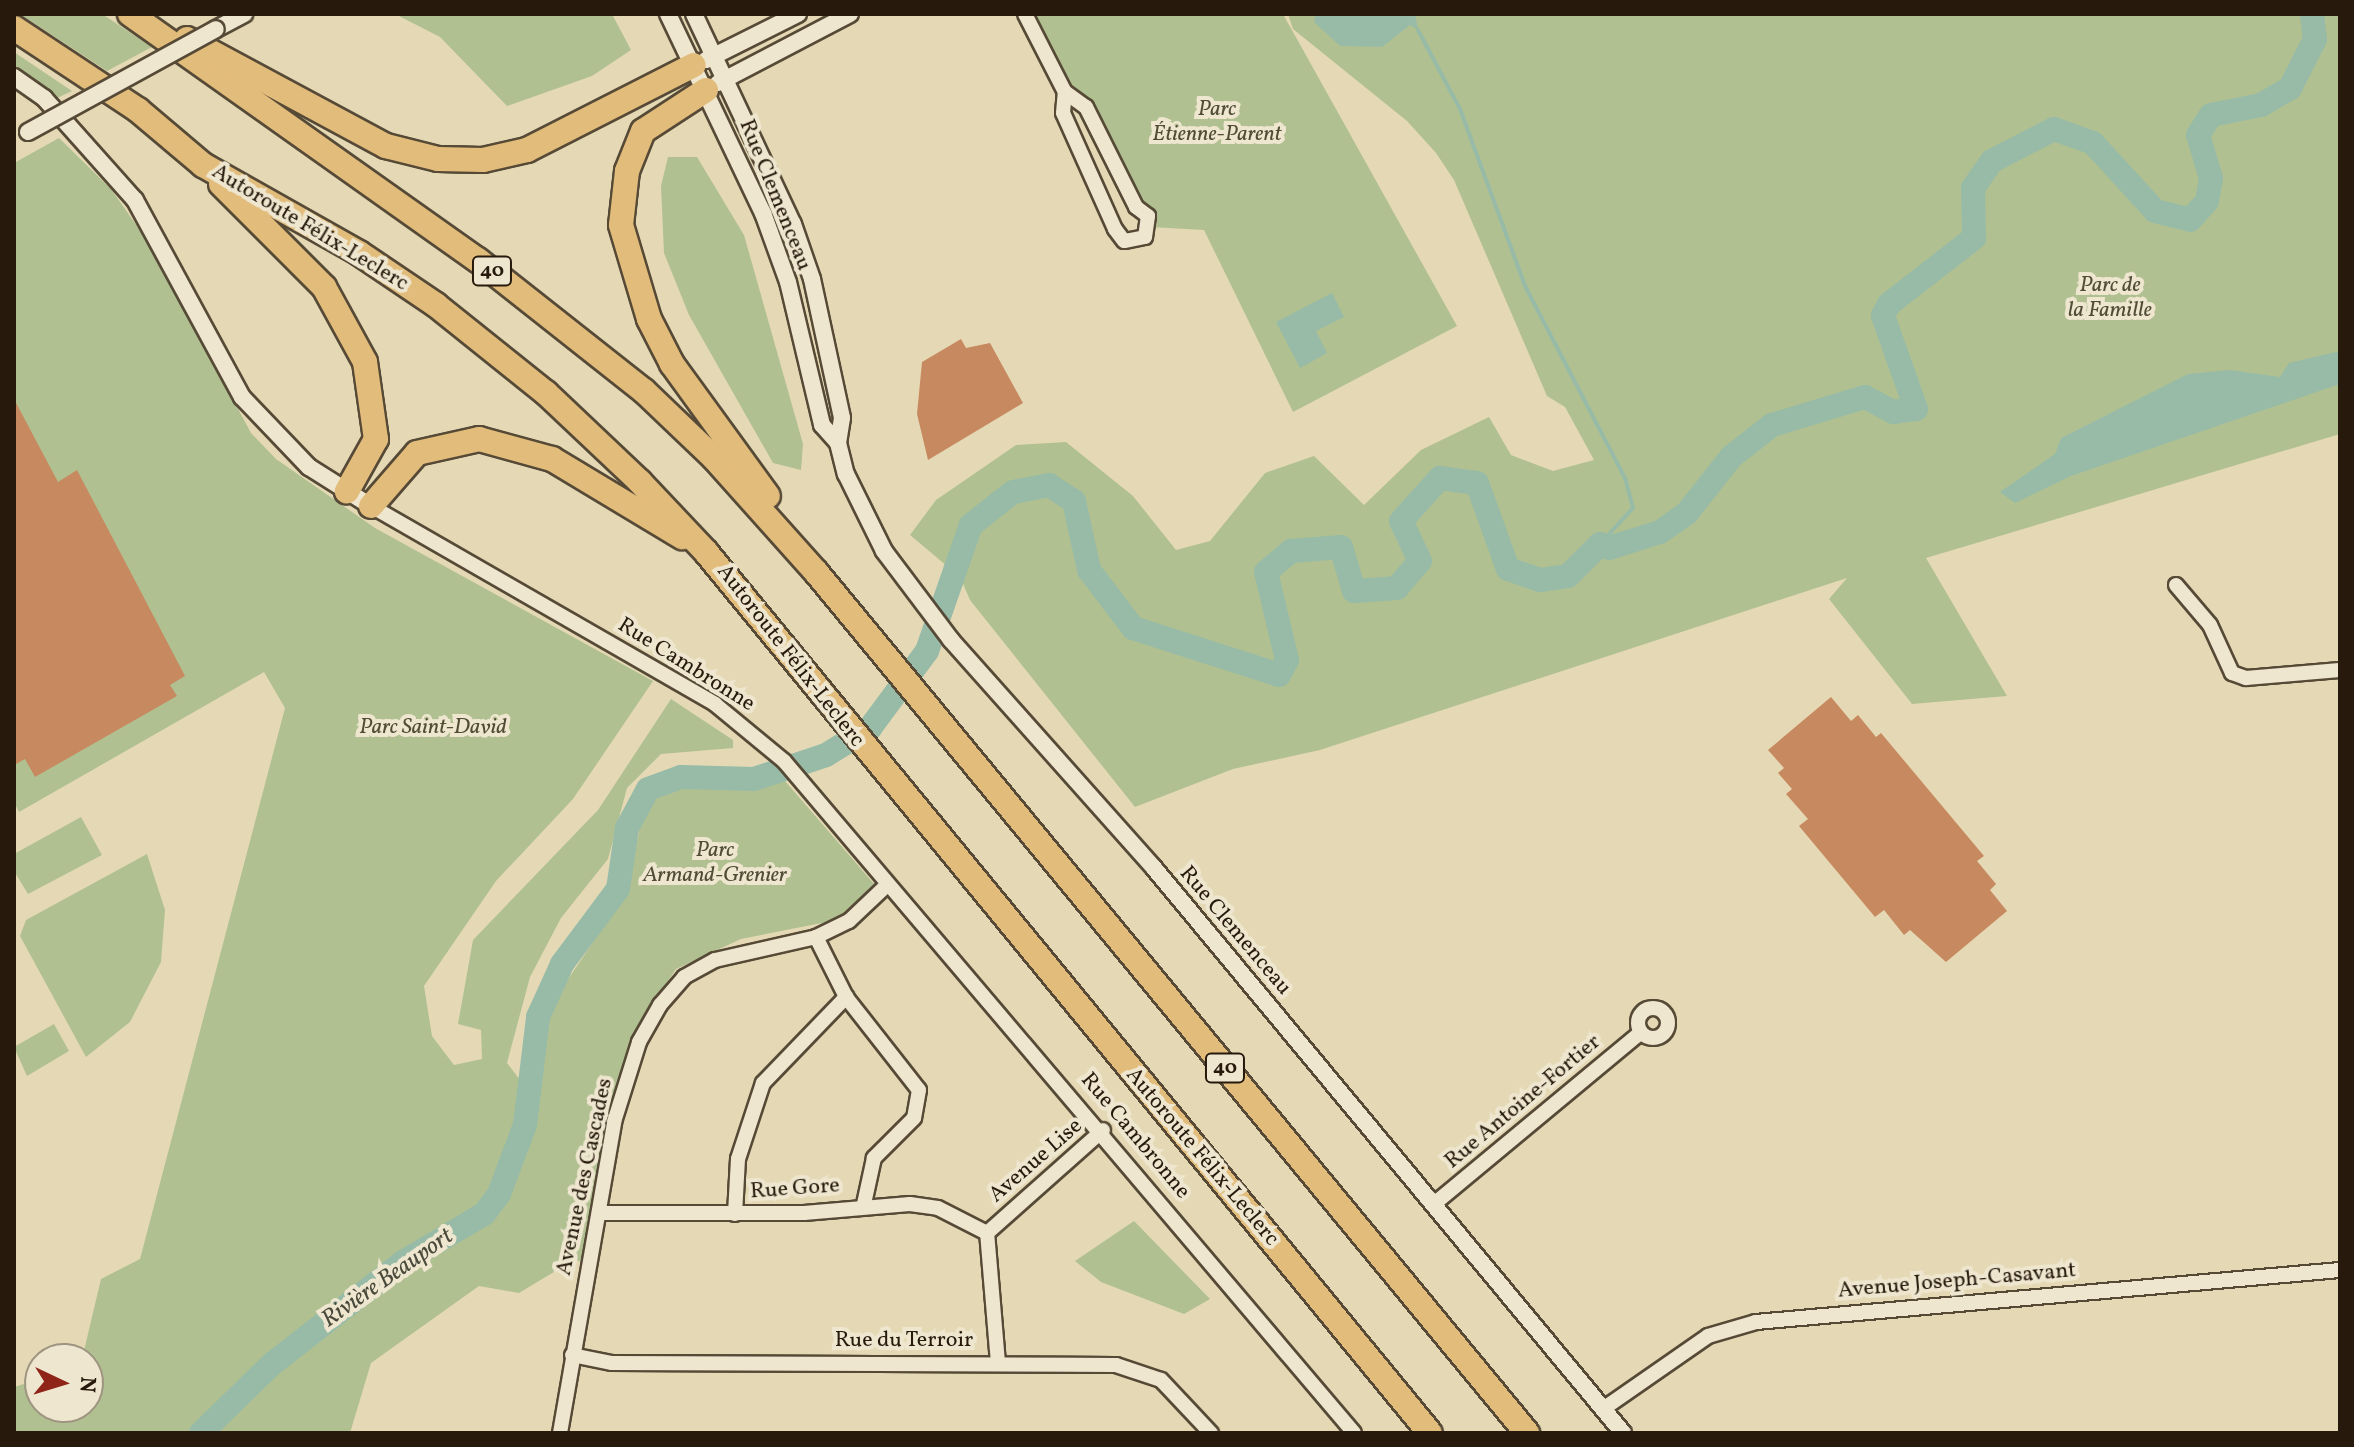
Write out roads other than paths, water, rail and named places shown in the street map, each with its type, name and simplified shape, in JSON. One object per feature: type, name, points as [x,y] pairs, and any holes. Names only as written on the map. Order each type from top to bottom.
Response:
[{"type":"highway","name":"40","points":[[130,14],[478,260],[644,391],[816,572],[1527,1433]]},
{"type":"highway","points":[[141,14],[386,146],[438,159],[483,160],[527,150],[704,61]]},
{"type":"highway","name":"Autoroute Félix-Leclerc","points":[[14,28],[138,110],[203,165],[359,253],[436,305],[546,393],[706,552],[840,722],[1430,1433]]},
{"type":"highway","points":[[716,84],[643,131],[627,171],[621,225],[649,319],[672,364],[796,530],[816,572]]},
{"type":"highway","points":[[203,165],[324,287],[365,362],[376,439],[347,491]]},
{"type":"highway","points":[[371,506],[417,453],[479,439],[552,459],[706,552]]},
{"type":"street","points":[[21,136],[244,14]]},
{"type":"street","name":"Rue Clemenceau","points":[[668,14],[704,61],[812,279],[842,418],[838,443]]},
{"type":"street","name":"Rue Clemenceau","points":[[694,14],[704,61]]},
{"type":"street","points":[[704,61],[798,14]]},
{"type":"street","points":[[716,84],[850,14]]},
{"type":"street","points":[[1025,14],[1065,92],[1086,107],[1136,207],[1148,216],[1145,237],[1124,241],[1115,229],[1063,113],[1065,92]]},
{"type":"street","name":"Rue Cambronne","points":[[14,77],[44,98],[135,200],[242,397],[290,450],[371,506],[715,704],[784,761],[810,789],[886,886],[1103,1130],[1354,1433]]},
{"type":"street","name":"Rue Clemenceau","points":[[716,84],[780,258],[822,425],[838,443],[864,514],[925,609],[1154,868],[1623,1433]]},
{"type":"street","points":[[2176,585],[2210,625],[2232,673],[2246,678],[2340,670]]},
{"type":"street","name":"Avenue des Cascades","points":[[560,1433],[572,1355],[626,1081],[660,1005],[684,977],[715,960],[816,937],[849,921],[886,886]]},
{"type":"street","points":[[816,937],[846,997],[919,1090],[914,1118],[874,1158],[864,1204]]},
{"type":"street","points":[[735,1214],[738,1159],[763,1083],[846,997]]},
{"type":"street","name":"Rue Antoine-Fortier","points":[[1434,1204],[1640,1033]]},
{"type":"street","name":"Avenue Lise","points":[[998,1363],[987,1233],[1103,1130]]},
{"type":"street","name":"Rue Gore","points":[[599,1213],[735,1214],[864,1204],[938,1208],[987,1233]]},
{"type":"street","name":"Avenue Joseph-Casavant","points":[[1603,1409],[1708,1336],[1756,1322],[2340,1270]]},
{"type":"street","name":"Rue du Terroir","points":[[572,1355],[612,1363],[998,1363],[1141,1371],[1179,1394],[1211,1433]]},
{"type":"waterway","name":"Rivière Beauport","points":[[201,1433],[272,1364],[403,1262],[484,1214],[499,1194],[525,1125],[538,1017],[562,964],[618,889],[627,828],[648,789],[681,777],[754,779],[826,755],[870,728],[927,651],[971,525],[1013,492],[1049,485],[1074,501],[1089,570],[1133,628],[1279,675],[1287,660],[1266,572],[1291,551],[1341,547],[1354,591],[1397,588],[1420,561],[1401,521],[1440,478],[1477,483],[1508,569],[1540,580],[1568,576],[1600,544],[1609,548],[1660,532],[1687,513],[1731,457],[1772,425],[1865,397],[1893,412],[1916,409],[1883,316],[1889,304],[1974,238],[1973,188],[1992,161],[2054,129],[2093,143],[2155,211],[2190,220],[2207,201],[2211,178],[2198,135],[2211,115],[2261,105],[2290,88],[2315,39],[2312,14]]},
{"type":"waterway","points":[[1418,30],[1460,109],[1525,286],[1625,478],[1633,508],[1600,544]]},
{"type":"park label","name":"Parc Étienne-Parent","points":[[1217,122]]},
{"type":"park label","name":"Parc de la Famille","points":[[2110,298]]},
{"type":"park label","name":"Parc Saint-David","points":[[433,728]]},
{"type":"park label","name":"Parc Armand-Grenier","points":[[715,862]]}]
